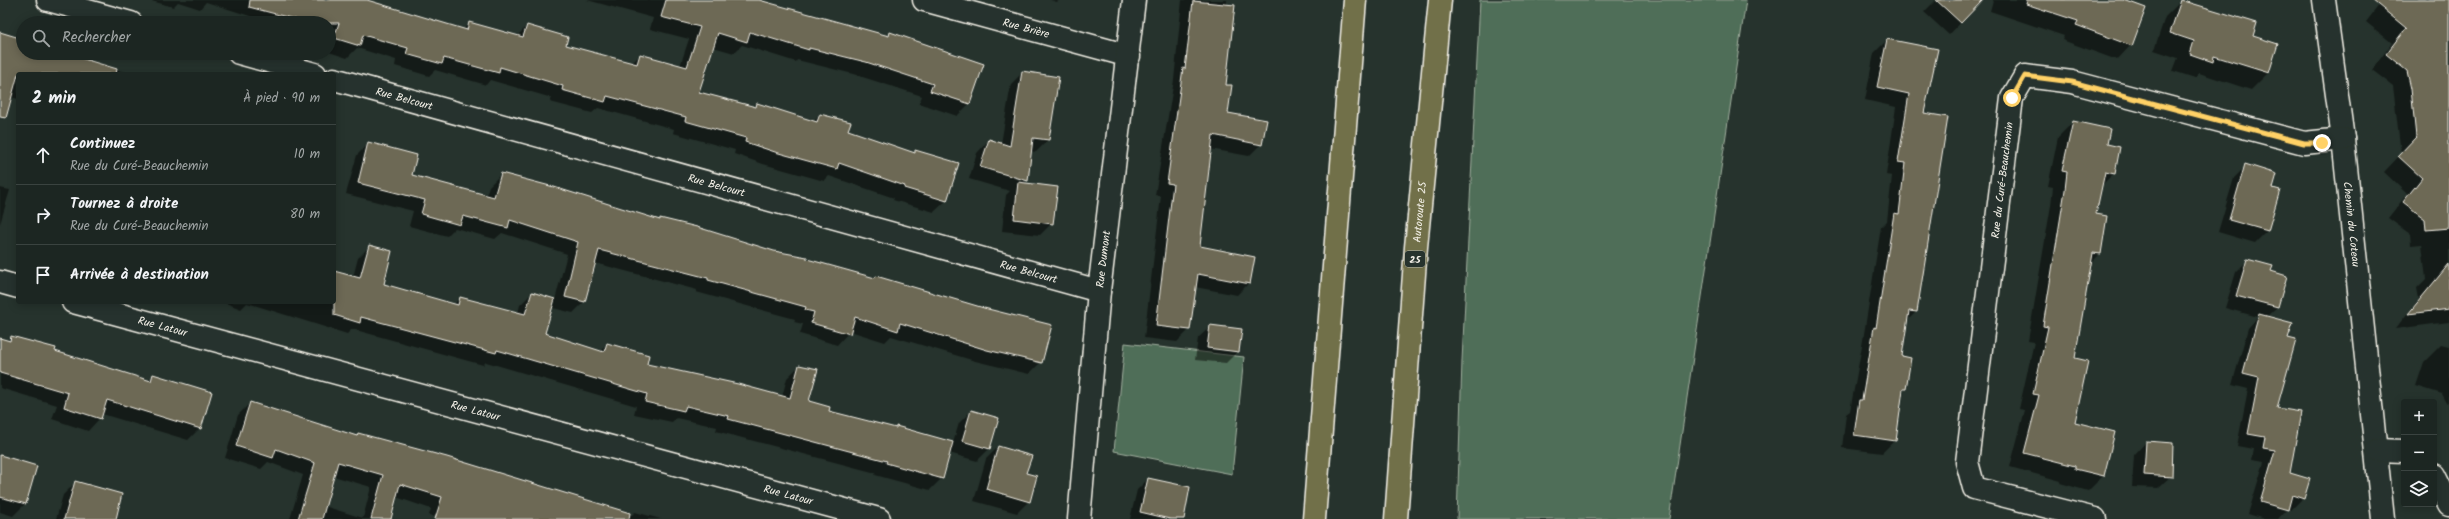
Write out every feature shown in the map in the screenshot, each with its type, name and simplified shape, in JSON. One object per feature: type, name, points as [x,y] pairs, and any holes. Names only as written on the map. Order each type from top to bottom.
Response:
[{"type":"highway","points":[[1314,519],[1355,0]]},
{"type":"highway","name":"Autoroute 25","points":[[1396,519],[1417,240],[1440,0]]},
{"type":"street","points":[[48,0],[106,16]]},
{"type":"street","name":"Rue Brière","points":[[924,0],[1129,56]]},
{"type":"street","name":"Rue Dumont","points":[[1079,519],[1099,291],[1129,56],[1134,0]]},
{"type":"street","name":"Chemin du Coteau","points":[[2324,0],[2343,139],[2377,450],[2383,519]]},
{"type":"street","points":[[264,60],[308,72]]},
{"type":"street","name":"Rue du Curé-Beauchemin","points":[[2094,519],[1974,488],[1968,462],[2012,98],[2025,76],[2072,82],[2304,143],[2343,139]]},
{"type":"street","name":"Rue Belcourt","points":[[336,80],[1099,291]]},
{"type":"street","points":[[0,282],[16,286]]},
{"type":"street","name":"Rue Latour","points":[[80,304],[879,519]]},
{"type":"street","points":[[2377,450],[2401,451]]},
{"type":"street","points":[[2437,481],[2449,505]]},
{"type":"green space","points":[[1480,0],[1746,0],[1669,519],[1457,519],[1462,361]]},
{"type":"green space","points":[[1125,343],[1244,357],[1232,474],[1114,451]]},
{"type":"building","points":[[250,0],[367,0],[467,30],[469,22],[523,37],[527,25],[568,37],[566,45],[637,64],[640,54],[687,67],[700,27],[661,17],[666,0],[759,0],[889,36],[890,32],[984,64],[970,104],[930,91],[933,84],[866,62],[809,48],[809,50],[750,32],[747,42],[718,33],[699,92],[756,107],[757,103],[817,122],[820,114],[851,122],[848,130],[915,153],[915,150],[959,163],[947,201],[904,188],[905,186],[839,163],[837,169],[775,152],[745,142],[746,138],[685,121],[686,117],[607,96],[605,102],[562,90],[563,86],[500,67],[499,73],[444,58],[442,64],[406,54],[408,48],[363,35],[360,46],[336,39],[336,32],[339,23],[336,23],[336,16],[283,16],[249,7]]},
{"type":"building","points":[[1936,0],[1983,0],[1961,23]]},
{"type":"building","points":[[2027,0],[2124,0],[2146,8],[2132,46],[2076,25],[2078,21],[2026,4]]},
{"type":"building","points":[[2181,0],[2257,23],[2253,36],[2278,44],[2269,73],[2214,56],[2213,62],[2190,54],[2194,41],[2170,33]]},
{"type":"building","points":[[2372,0],[2449,0],[2449,228],[2426,230],[2425,219],[2403,202],[2422,178],[2398,156],[2416,137],[2411,89],[2407,71],[2386,54],[2406,28]]},
{"type":"building","points":[[1193,1],[1235,5],[1226,85],[1232,85],[1228,113],[1267,120],[1262,145],[1213,135],[1200,246],[1255,257],[1250,284],[1198,274],[1190,330],[1156,326],[1173,184],[1167,183],[1183,68],[1185,69]]},
{"type":"building","points":[[0,32],[16,37],[16,60],[87,60],[117,69],[116,72],[16,72],[16,81],[6,118],[0,117]]},
{"type":"building","points":[[1887,39],[1938,49],[1924,113],[1948,117],[1917,312],[1909,311],[1902,356],[1911,358],[1906,389],[1903,389],[1896,441],[1854,435],[1859,400],[1862,400],[1874,327],[1876,328],[1894,213],[1899,214],[1905,163],[1898,162],[1909,94],[1877,87]]},
{"type":"building","points":[[1022,71],[1059,77],[1049,140],[1033,138],[1028,181],[980,167],[989,139],[1010,146]]},
{"type":"building","points":[[2073,121],[2110,129],[2107,144],[2120,147],[2115,174],[2105,172],[2096,214],[2107,216],[2101,254],[2093,253],[2075,358],[2088,361],[2075,422],[2115,432],[2104,476],[2075,469],[2075,466],[2024,453],[2039,395],[2033,394],[2048,327],[2043,326],[2065,190],[2067,172],[2062,171]]},
{"type":"building","points":[[368,142],[417,155],[412,175],[494,197],[501,173],[554,187],[660,220],[660,218],[697,227],[774,251],[807,257],[807,259],[875,278],[876,276],[984,308],[1052,325],[1042,363],[987,350],[900,323],[898,331],[855,317],[850,334],[811,323],[814,312],[805,310],[806,307],[708,280],[708,278],[599,250],[585,302],[565,297],[578,242],[510,220],[508,228],[463,216],[460,225],[421,214],[425,200],[358,183]]},
{"type":"building","points":[[2245,164],[2277,174],[2273,188],[2280,190],[2268,231],[2229,220]]},
{"type":"building","points":[[1018,182],[1058,187],[1053,224],[1014,219]]},
{"type":"building","points":[[369,245],[392,251],[384,284],[458,305],[460,297],[525,314],[532,292],[555,299],[545,333],[604,352],[607,343],[649,355],[647,364],[738,384],[790,398],[799,365],[818,369],[809,401],[830,407],[829,411],[896,428],[896,426],[953,442],[943,479],[886,463],[887,461],[728,419],[729,416],[686,406],[684,411],[645,402],[647,394],[497,350],[496,353],[361,317],[360,323],[334,315],[334,304],[336,304],[336,272],[360,278]]},
{"type":"building","points":[[2247,259],[2273,266],[2271,271],[2287,276],[2278,307],[2236,296]]},
{"type":"building","points":[[2449,264],[2449,309],[2408,314]]},
{"type":"building","points":[[2259,314],[2293,323],[2288,338],[2296,340],[2277,408],[2301,412],[2290,473],[2310,479],[2304,499],[2292,495],[2288,510],[2260,502],[2275,450],[2263,448],[2265,437],[2248,434],[2259,377],[2243,373]]},
{"type":"building","points":[[1210,325],[1242,329],[1239,352],[1207,348]]},
{"type":"building","points":[[11,336],[56,348],[55,351],[151,381],[153,374],[212,392],[201,429],[107,400],[101,419],[64,407],[68,393],[0,373],[0,338],[10,341]]},
{"type":"building","points":[[250,402],[357,436],[358,433],[447,457],[630,513],[629,519],[435,519],[442,497],[400,484],[391,519],[371,519],[383,475],[338,462],[322,519],[298,519],[315,463],[276,449],[273,458],[236,446]]},
{"type":"building","points":[[971,410],[999,418],[990,449],[962,441]]},
{"type":"building","points":[[2146,441],[2173,443],[2172,477],[2144,475]]},
{"type":"building","points":[[998,446],[1032,456],[1026,473],[1037,476],[1030,502],[986,489]]},
{"type":"building","points":[[0,455],[37,466],[26,504],[0,497]]},
{"type":"building","points":[[1148,478],[1190,487],[1184,519],[1170,519],[1140,512]]},
{"type":"building","points":[[75,481],[122,494],[116,519],[64,519]]},
{"type":"route","points":[[2012,98],[2025,76],[2072,82],[2304,143],[2322,143]]}]
